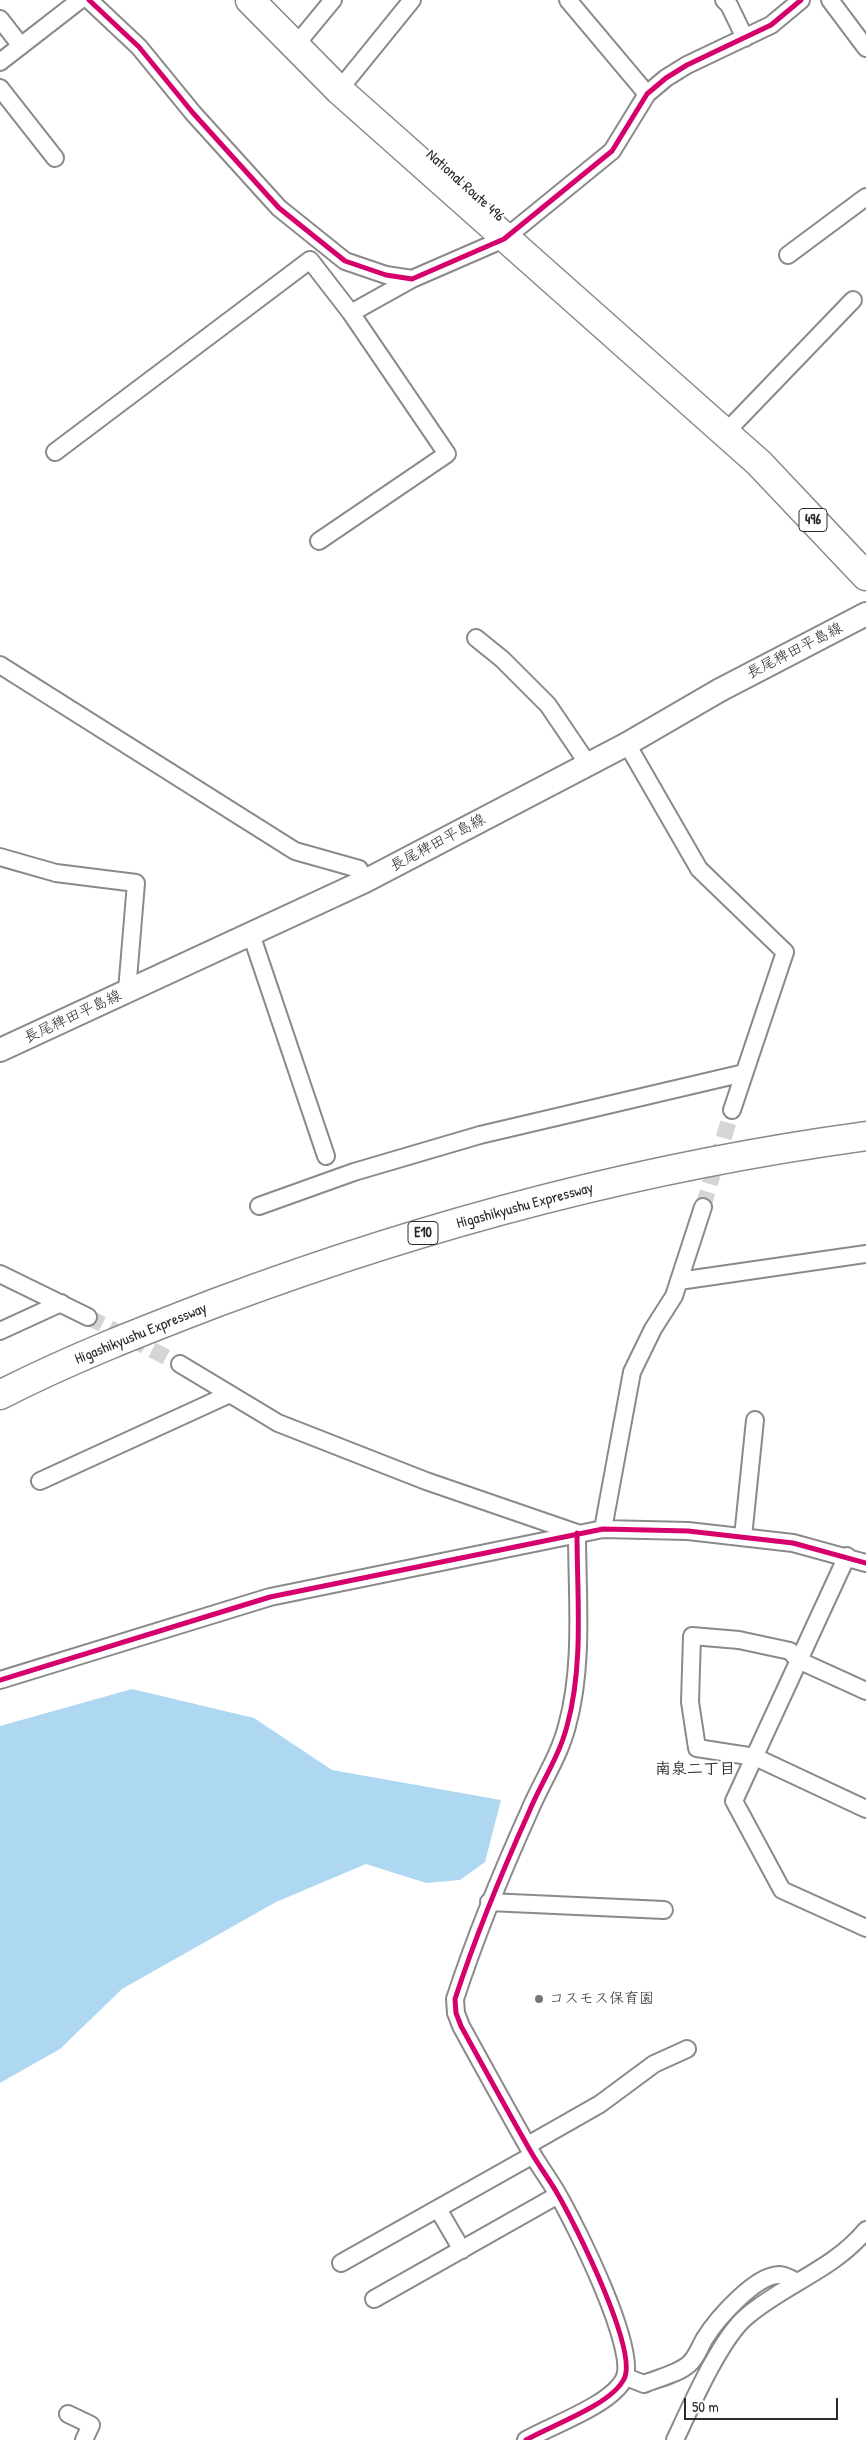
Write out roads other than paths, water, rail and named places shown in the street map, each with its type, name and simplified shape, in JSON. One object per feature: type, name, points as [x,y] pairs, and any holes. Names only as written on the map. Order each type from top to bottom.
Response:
[{"type":"highway","name":"National Route 496","points":[[250,0],[339,90],[759,463],[866,576]]},
{"type":"highway","name":"Higashikyushu Expressway","points":[[0,1395],[159,1325],[274,1282],[401,1239],[653,1174],[812,1144],[866,1136]]},
{"type":"main road","name":"長尾稗田平島線","points":[[0,1050],[365,881],[627,744],[720,690],[866,614]]},
{"type":"street","points":[[0,62],[80,0]]},
{"type":"street","points":[[89,0],[138,47],[193,113],[279,208],[346,261],[386,275],[412,279]]},
{"type":"street","points":[[295,46],[333,0]]},
{"type":"street","points":[[339,90],[412,0]]},
{"type":"street","points":[[568,0],[647,94]]},
{"type":"street","points":[[724,0],[745,38]]},
{"type":"street","points":[[351,313],[412,279],[504,238],[612,151],[647,94],[666,78],[687,65],[772,25],[801,0]]},
{"type":"street","points":[[830,0],[866,48]]},
{"type":"street","points":[[0,19],[21,46]]},
{"type":"street","points":[[0,88],[54,158]]},
{"type":"street","points":[[788,256],[866,198]]},
{"type":"street","points":[[55,452],[310,260],[351,313],[447,454],[319,541]]},
{"type":"street","points":[[725,433],[853,300]]},
{"type":"street","points":[[476,638],[502,659],[548,705],[588,764]]},
{"type":"street","points":[[0,665],[295,851],[358,869],[365,881]]},
{"type":"street","points":[[627,744],[699,869],[784,952],[732,1110]]},
{"type":"street","points":[[0,857],[56,873],[136,882],[127,991]]},
{"type":"street","points":[[251,934],[326,1156]]},
{"type":"street","points":[[259,1206],[354,1172],[480,1135],[744,1074]]},
{"type":"street","points":[[603,1529],[632,1372],[653,1329],[674,1296],[703,1207]]},
{"type":"street","points":[[679,1281],[866,1254]]},
{"type":"street","points":[[0,1274],[88,1318]]},
{"type":"street","points":[[0,1331],[61,1303]]},
{"type":"street","points":[[180,1364],[278,1423],[426,1481],[578,1533]]},
{"type":"street","points":[[40,1480],[230,1394]]},
{"type":"street","points":[[743,1537],[755,1420]]},
{"type":"street","points":[[0,1680],[270,1597],[603,1529],[688,1531],[793,1543],[847,1556],[866,1563]]},
{"type":"street","points":[[526,2440],[606,2400],[618,2390],[626,2377],[622,2340],[616,2320],[558,2195],[530,2150],[461,2026],[456,2013],[455,1999],[489,1902],[531,1806],[552,1766],[567,1726],[576,1671],[578,1533]]},
{"type":"street","points":[[847,1556],[734,1801],[782,1890],[866,1928]]},
{"type":"street","points":[[866,1691],[798,1660],[790,1651],[739,1640],[692,1636],[690,1702],[697,1748],[755,1757],[866,1808]]},
{"type":"street","points":[[489,1902],[664,1910]]},
{"type":"street","points":[[341,2263],[438,2208],[530,2150],[600,2104],[654,2064],[687,2049]]},
{"type":"street","points":[[374,2299],[558,2195]]},
{"type":"street","points":[[438,2208],[462,2250]]},
{"type":"street","points":[[675,2440],[720,2351],[743,2319],[769,2299],[836,2260],[866,2230]]},
{"type":"street","points":[[626,2377],[644,2384],[685,2367],[692,2362],[705,2338],[742,2294],[769,2278],[780,2275],[797,2282]]},
{"type":"street","points":[[68,2414],[92,2425],[84,2440]]},
{"type":"water","points":[[132,1689],[254,1718],[332,1770],[501,1800],[485,1862],[460,1880],[426,1883],[366,1864],[276,1902],[122,1989],[60,2049],[0,2083],[0,1726]]},
{"type":"tunnel","points":[[703,1207],[732,1110]]},
{"type":"tunnel","points":[[88,1317],[180,1364]]},
{"type":"place","name":"コスモス保育園","points":[[539,1999]]},
{"type":"district","name":"南泉二丁目","points":[[695,1770]]}]
